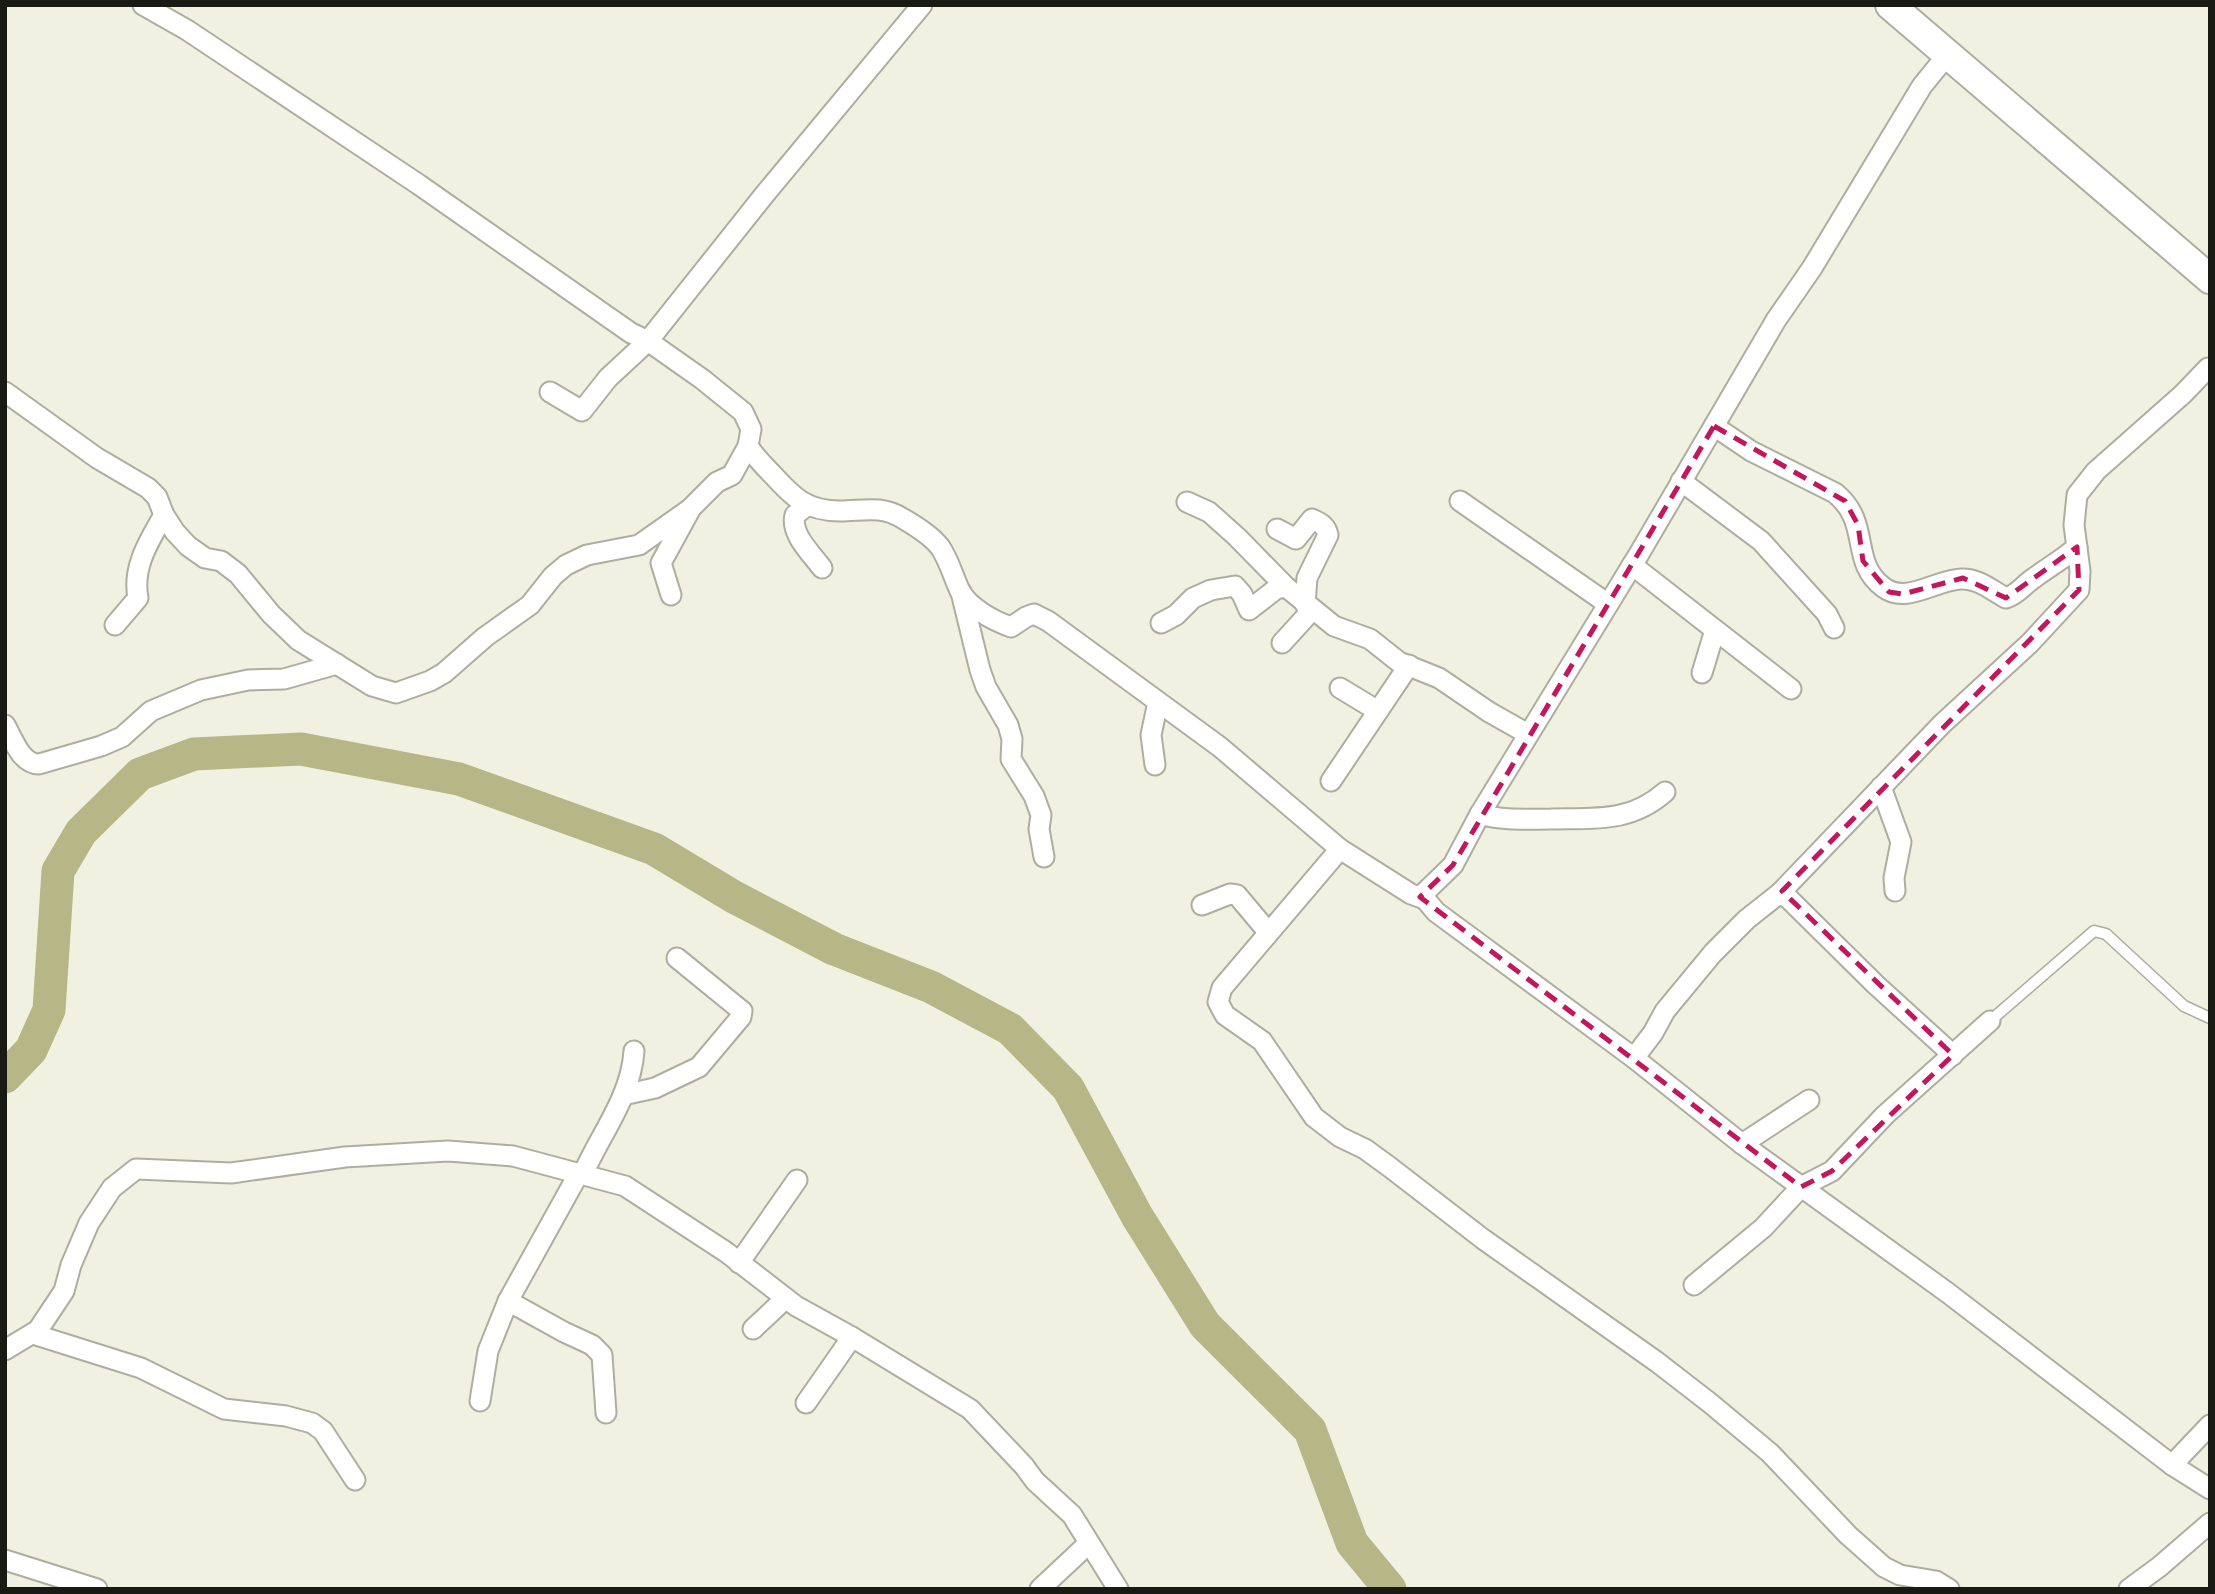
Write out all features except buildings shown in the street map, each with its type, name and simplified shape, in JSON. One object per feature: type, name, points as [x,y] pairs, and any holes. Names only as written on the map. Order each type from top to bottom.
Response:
[{"type":"street","points":[[5,392],[97,458],[148,488],[157,496],[164,516],[188,546],[205,558],[220,561],[238,574],[271,614],[298,640],[372,686],[396,693],[444,673],[485,637],[530,605],[553,576],[566,565],[587,555],[639,545],[690,509],[718,482],[732,475],[748,446],[751,429],[743,412],[702,379],[648,341],[631,333],[418,184],[187,30],[143,5]]},
{"type":"street","points":[[550,392],[582,411],[608,379],[648,341],[765,194],[922,5]]},
{"type":"street","points":[[1890,5],[2210,279]]},
{"type":"street","points":[[1420,897],[1453,866],[1480,814],[1632,565],[1776,320],[1812,268],[1922,86],[1948,54]]},
{"type":"street","points":[[1634,1058],[1665,1011],[1692,977],[1747,919],[1780,893],[1942,724],[2031,643],[2078,590],[2080,571],[2074,525],[2077,495],[2096,471],[2183,394],[2208,368]]},
{"type":"street","points":[[1714,426],[1751,451],[1835,493],[1845,501],[1858,525],[1863,561],[1880,585],[1889,592],[1903,594],[1963,578],[1982,583],[2006,597],[2016,595],[2032,579],[2056,565],[2077,547]]},
{"type":"street","points":[[748,446],[785,490],[808,506],[840,511],[869,508],[899,516],[939,546],[961,592],[969,602],[999,623],[1012,627],[1034,614],[1048,621],[1220,747],[1340,849],[1380,875],[1425,899],[1436,912],[1634,1058],[1742,1144],[1948,1293],[2172,1465],[2210,1489]]},
{"type":"street","points":[[1681,481],[1761,541],[1827,614],[1834,628]]},
{"type":"street","points":[[1460,501],[1608,604]]},
{"type":"street","points":[[1187,502],[1209,512],[1286,587],[1334,626],[1370,639],[1399,662],[1439,678],[1489,712],[1528,734]]},
{"type":"street","points":[[808,506],[795,515],[793,522],[796,532],[822,568]]},
{"type":"street","points":[[671,595],[661,563],[690,509]]},
{"type":"street","points":[[115,625],[138,598],[135,586],[141,559],[164,516]]},
{"type":"street","points":[[1277,529],[1296,540],[1312,519],[1323,525],[1328,535],[1307,578],[1308,607],[1282,643]]},
{"type":"street","points":[[1632,565],[1791,688]]},
{"type":"street","points":[[1161,622],[1177,615],[1193,598],[1211,590],[1235,586],[1249,610],[1276,589],[1286,587]]},
{"type":"street","points":[[961,592],[965,618],[986,687],[1008,725],[1012,739],[1011,759],[1034,796],[1041,815],[1039,829],[1044,857]]},
{"type":"street","points":[[1702,673],[1715,630]]},
{"type":"street","points":[[5,725],[24,759],[32,764],[39,764],[122,737],[151,711],[201,690],[248,680],[284,679],[337,664]]},
{"type":"street","points":[[1331,781],[1409,665]]},
{"type":"street","points":[[1340,688],[1378,711]]},
{"type":"street","points":[[1155,765],[1152,735],[1158,702]]},
{"type":"street","points":[[1881,787],[1901,842],[1894,878],[1895,891]]},
{"type":"street","points":[[1480,814],[1507,819],[1605,819],[1642,809],[1665,792]]},
{"type":"street","points":[[1340,849],[1222,988],[1218,1002],[1225,1015],[1262,1041],[1314,1117],[1339,1137],[1364,1149],[1391,1168],[1483,1239],[1657,1362],[1710,1403],[1770,1453],[1848,1535],[1884,1567],[1900,1576],[1937,1581],[1950,1589]]},
{"type":"street","points":[[1780,893],[1954,1055]]},
{"type":"street","points":[[1202,905],[1230,894],[1237,895],[1268,932]]},
{"type":"street","points":[[623,1095],[654,1088],[691,1072],[699,1067],[721,1039],[739,1023],[742,1011],[677,958]]},
{"type":"street","points":[[1694,1285],[1763,1228],[1801,1187],[1832,1171],[1885,1115],[1990,1021]]},
{"type":"street","points":[[480,1401],[488,1351],[509,1301],[631,1079],[634,1051]]},
{"type":"street","points":[[1742,1144],[1809,1100]]},
{"type":"street","points":[[5,1350],[38,1330],[64,1291],[71,1265],[101,1203],[118,1182],[136,1169],[231,1173],[345,1157],[448,1151],[513,1156],[625,1186],[738,1263],[785,1299],[970,1409],[1035,1480],[1072,1515],[1118,1589]]},
{"type":"street","points":[[738,1263],[797,1180]]},
{"type":"street","points":[[753,1329],[785,1299]]},
{"type":"street","points":[[509,1301],[598,1348],[603,1355],[606,1413]]},
{"type":"street","points":[[33,1334],[141,1368],[224,1409],[286,1416],[312,1423],[323,1430],[355,1480]]},
{"type":"street","points":[[806,1403],[852,1337]]},
{"type":"street","points":[[2172,1465],[2210,1425]]},
{"type":"street","points":[[2129,1589],[2210,1523]]},
{"type":"street","points":[[1040,1589],[1088,1544]]},
{"type":"street","points":[[5,1560],[97,1589]]},
{"type":"lane","points":[[1990,1021],[2094,931],[2106,934],[2185,1006],[2210,1018]]},
{"type":"highlighted area","points":[[1714,426],[1845,501],[1858,525],[1863,561],[1889,592],[1903,594],[1963,578],[2006,598],[2077,547],[2079,590],[1782,891],[1953,1055],[1832,1171],[1801,1187],[1420,897],[1453,865]]},
{"type":"waterway","points":[[5,1077],[31,1050],[49,1010],[58,871],[81,832],[140,774],[194,754],[301,749],[459,779],[654,849],[734,897],[834,949],[931,987],[1010,1029],[1068,1088],[1137,1216],[1205,1325],[1310,1430],[1352,1543],[1390,1589]]}]
